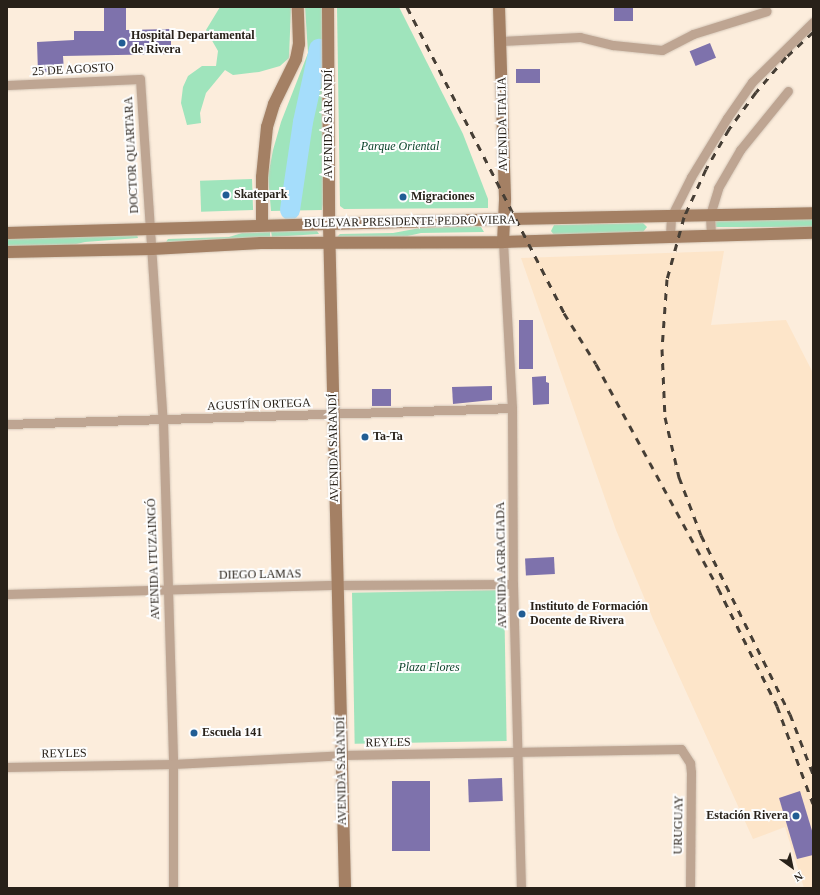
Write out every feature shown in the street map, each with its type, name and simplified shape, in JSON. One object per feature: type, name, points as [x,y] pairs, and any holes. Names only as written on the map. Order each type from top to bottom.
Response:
[{"type":"street","points":[[262,225],[262,177],[267,127],[274,104],[296,59],[298,44],[298,7]]},
{"type":"street","name":"AVENIDA SARANDÍ","points":[[328,7],[329,243],[345,888]]},
{"type":"street","name":"AVENIDA ITALIA","points":[[499,7],[501,41],[504,219],[503,242]]},
{"type":"street","points":[[501,41],[580,37],[613,45],[662,50],[693,34],[767,11]]},
{"type":"street","points":[[670,236],[671,217],[691,177],[727,118],[752,82],[813,22]]},
{"type":"street","name":"25 DE AGOSTO","points":[[7,85],[140,79]]},
{"type":"street","name":"DOCTOR QUARTARA","points":[[140,79],[149,230]]},
{"type":"street","points":[[711,235],[710,215],[718,188],[740,150],[788,91]]},
{"type":"street","name":"BULEVAR PRESIDENTE PEDRO VIERA","points":[[7,233],[504,219],[813,214]]},
{"type":"street","name":"AVENIDA ITUZAINGÓ","points":[[149,230],[152,250],[163,421],[173,764],[173,888]]},
{"type":"street","name":"BULEVAR PRESIDENTE PEDRO VIERA","points":[[7,252],[152,250],[261,243],[503,242],[813,233]]},
{"type":"street","name":"AVENIDA AGRACIADA","points":[[503,242],[512,408],[513,584],[521,888]]},
{"type":"street","name":"AGUSTÍN ORTEGA","points":[[7,424],[163,421],[512,408]]},
{"type":"street","name":"DIEGO LAMAS","points":[[7,594],[338,585],[513,584]]},
{"type":"street","name":"REYLES","points":[[7,767],[173,764],[342,755],[681,749],[690,763]]},
{"type":"street","name":"URUGUAY","points":[[690,763],[692,801],[690,888]]},
{"type":"shaded area","points":[[724,251],[711,325],[786,320],[813,373],[813,888],[804,888],[785,827],[753,839],[653,619],[616,530],[521,258]]},
{"type":"green space","points":[[220,7],[291,7],[289,58],[280,66],[259,72],[233,75],[225,70],[206,93],[200,113],[201,123],[187,125],[181,103],[183,87],[188,76],[202,66],[216,66],[218,51],[206,30]]},
{"type":"green space","points":[[305,7],[322,7],[326,186],[322,210],[271,211],[268,176],[273,150],[281,122],[308,53]]},
{"type":"green space","name":"Parque Oriental","points":[[337,7],[399,7],[463,134],[488,199],[488,208],[344,209],[340,206]]},
{"type":"green space","name":"Skatepark","points":[[252,179],[253,210],[201,212],[200,181]]},
{"type":"green space","points":[[713,218],[813,218],[813,227],[713,227]]},
{"type":"green space","points":[[643,223],[647,227],[643,232],[554,235],[551,231],[554,225]]},
{"type":"green space","points":[[481,227],[484,232],[421,233],[399,238],[337,237],[340,234],[393,233],[420,228]]},
{"type":"green space","points":[[271,231],[317,231],[319,234],[272,237]]},
{"type":"green space","points":[[270,232],[270,237],[166,242],[168,239],[229,237],[242,233]]},
{"type":"green space","points":[[137,235],[138,238],[85,242],[64,247],[7,249],[7,239]]},
{"type":"green space","name":"Plaza Flores","points":[[504,590],[507,741],[355,744],[352,593]]},
{"type":"building","name":"Hospital Departamental de Rivera","points":[[104,7],[126,7],[126,30],[171,29],[171,54],[63,56],[64,71],[38,73],[37,42],[74,40],[74,31],[104,31]]},
{"type":"building","points":[[614,7],[633,7],[633,21],[614,21]]},
{"type":"building","points":[[710,43],[716,58],[696,66],[690,51]]},
{"type":"building","points":[[516,69],[540,69],[540,83],[516,83]]},
{"type":"building","points":[[519,320],[533,320],[533,369],[519,369]]},
{"type":"building","points":[[546,376],[546,382],[549,383],[549,404],[533,405],[532,377]]},
{"type":"building","points":[[492,386],[492,400],[453,404],[452,387]]},
{"type":"building","points":[[372,389],[391,389],[391,406],[372,406]]},
{"type":"building","points":[[554,557],[555,574],[526,575],[525,559]]},
{"type":"building","points":[[502,778],[503,801],[469,802],[468,779]]},
{"type":"building","points":[[392,781],[430,781],[430,851],[392,851]]},
{"type":"building","name":"Estación Rivera","points":[[800,791],[813,834],[813,855],[797,859],[779,798]]},
{"type":"waterway","points":[[290,210],[303,122],[319,49]]},
{"type":"railway","points":[[407,7],[564,313],[596,364],[718,588],[777,706],[813,804]]},
{"type":"railway","points":[[813,32],[786,57],[756,92],[729,129],[706,169],[684,217],[667,279],[662,349],[665,417],[679,477],[701,535],[790,714],[813,774]]},
{"type":"place","name":"Hospital Departamental de Rivera","points":[[122,43]]},
{"type":"place","name":"Skatepark","points":[[226,195]]},
{"type":"place","name":"Migraciones","points":[[403,197]]},
{"type":"place","name":"Ta-Ta","points":[[365,437]]},
{"type":"place","name":"Instituto de Formación Docente de Rivera","points":[[522,614]]},
{"type":"place","name":"Escuela 141","points":[[194,733]]},
{"type":"place","name":"Estación Rivera","points":[[796,816]]}]
